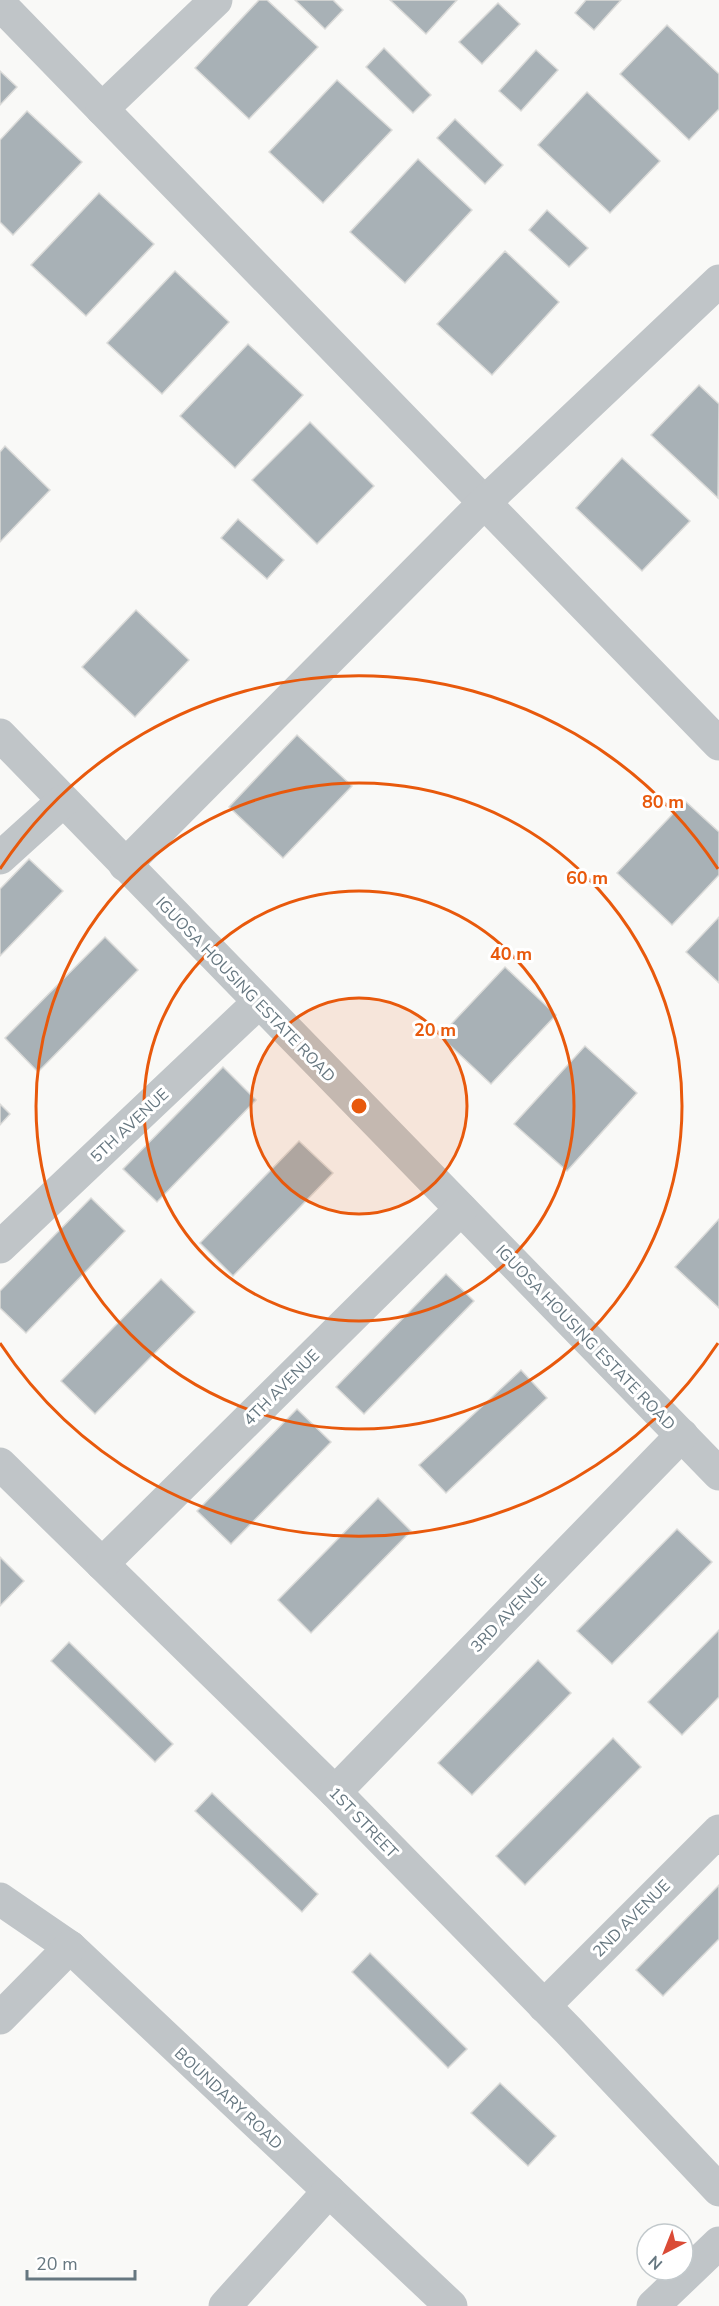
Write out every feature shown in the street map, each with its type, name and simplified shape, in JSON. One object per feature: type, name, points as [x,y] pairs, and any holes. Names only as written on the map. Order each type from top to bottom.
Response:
[{"type":"street","points":[[102,110],[216,0]]},
{"type":"street","points":[[0,4],[719,744]]},
{"type":"street","points":[[125,866],[484,503],[719,281]]},
{"type":"street","name":"IGUOSA HOUSING ESTATE ROAD","points":[[0,735],[719,1474]]},
{"type":"street","points":[[0,858],[63,801]]},
{"type":"street","name":"5TH AVENUE","points":[[0,1247],[258,1002]]},
{"type":"street","name":"4TH AVENUE","points":[[102,1564],[460,1209]]},
{"type":"street","name":"3RD AVENUE","points":[[335,1792],[682,1435]]},
{"type":"street","name":"1ST STREET","points":[[0,1464],[335,1792],[544,2006],[719,2190]]},
{"type":"street","name":"2ND AVENUE","points":[[544,2006],[719,1831]]},
{"type":"street","name":"BOUNDARY ROAD","points":[[0,1899],[70,1947],[451,2306]]},
{"type":"street","points":[[0,2018],[70,1947]]},
{"type":"street","points":[[225,2306],[328,2192]]},
{"type":"street","points":[[653,2306],[719,2243]]},
{"type":"building","points":[[259,0],[267,0],[318,47],[249,119],[195,68]]},
{"type":"building","points":[[295,0],[333,0],[343,10],[325,29]]},
{"type":"building","points":[[390,0],[457,0],[426,34]]},
{"type":"building","points":[[586,0],[621,0],[594,30],[575,13]]},
{"type":"building","points":[[498,3],[520,24],[482,64],[459,42]]},
{"type":"building","points":[[667,25],[719,74],[719,109],[689,140],[620,74]]},
{"type":"building","points":[[384,48],[431,95],[413,113],[366,67]]},
{"type":"building","points":[[536,50],[558,70],[521,111],[499,91]]},
{"type":"building","points":[[0,71],[17,87],[0,105]]},
{"type":"building","points":[[337,80],[392,130],[323,203],[269,152]]},
{"type":"building","points":[[587,92],[660,161],[610,213],[538,145]]},
{"type":"building","points":[[27,111],[82,162],[13,235],[0,222],[0,140]]},
{"type":"building","points":[[455,119],[503,165],[485,184],[437,138]]},
{"type":"building","points":[[418,159],[472,210],[405,283],[350,232]]},
{"type":"building","points":[[99,193],[154,244],[86,316],[31,265]]},
{"type":"building","points":[[547,210],[588,248],[569,267],[529,230]]},
{"type":"building","points":[[505,251],[559,302],[492,375],[437,324]]},
{"type":"building","points":[[175,271],[229,322],[162,394],[107,343]]},
{"type":"building","points":[[248,344],[303,395],[235,468],[180,416]]},
{"type":"building","points":[[699,385],[719,404],[718,498],[651,435]]},
{"type":"building","points":[[310,422],[374,486],[317,544],[252,480]]},
{"type":"building","points":[[5,446],[50,490],[0,542],[0,452]]},
{"type":"building","points":[[622,458],[690,521],[642,571],[576,508]]},
{"type":"building","points":[[238,519],[284,560],[267,579],[221,538]]},
{"type":"building","points":[[136,610],[189,660],[135,717],[82,667]]},
{"type":"building","points":[[297,735],[352,786],[283,858],[229,807]]},
{"type":"building","points":[[685,801],[719,832],[719,875],[672,925],[617,873]]},
{"type":"building","points":[[29,859],[63,891],[0,956],[0,889]]},
{"type":"building","points":[[719,917],[719,983],[686,952]]},
{"type":"building","points":[[105,937],[138,970],[38,1072],[5,1038]]},
{"type":"building","points":[[505,967],[556,1015],[491,1084],[440,1036]]},
{"type":"building","points":[[585,1046],[637,1093],[567,1171],[514,1124]]},
{"type":"building","points":[[223,1067],[256,1100],[157,1202],[123,1169]]},
{"type":"building","points":[[0,1104],[10,1114],[0,1125]]},
{"type":"building","points":[[299,1141],[333,1173],[233,1276],[200,1243]]},
{"type":"building","points":[[91,1198],[125,1231],[26,1333],[0,1308],[0,1291]]},
{"type":"building","points":[[719,1219],[719,1308],[675,1267]]},
{"type":"building","points":[[446,1274],[474,1301],[364,1414],[336,1387]]},
{"type":"building","points":[[161,1279],[195,1312],[95,1414],[61,1381]]},
{"type":"building","points":[[521,1370],[547,1398],[446,1493],[419,1465]]},
{"type":"building","points":[[297,1409],[331,1442],[231,1544],[197,1511]]},
{"type":"building","points":[[378,1498],[411,1531],[311,1633],[278,1600]]},
{"type":"building","points":[[677,1529],[712,1562],[612,1664],[577,1631]]},
{"type":"building","points":[[0,1557],[24,1581],[0,1606]]},
{"type":"building","points":[[719,1630],[719,1697],[682,1735],[648,1702]]},
{"type":"building","points":[[69,1642],[173,1744],[155,1762],[51,1661]]},
{"type":"building","points":[[538,1660],[571,1693],[472,1795],[438,1763]]},
{"type":"building","points":[[613,1738],[641,1767],[525,1885],[496,1856]]},
{"type":"building","points":[[212,1793],[318,1894],[302,1912],[195,1811]]},
{"type":"building","points":[[719,1885],[719,1939],[663,1996],[636,1970]]},
{"type":"building","points":[[370,1953],[467,2049],[448,2068],[352,1972]]},
{"type":"building","points":[[500,2083],[556,2136],[528,2166],[471,2113]]}]
